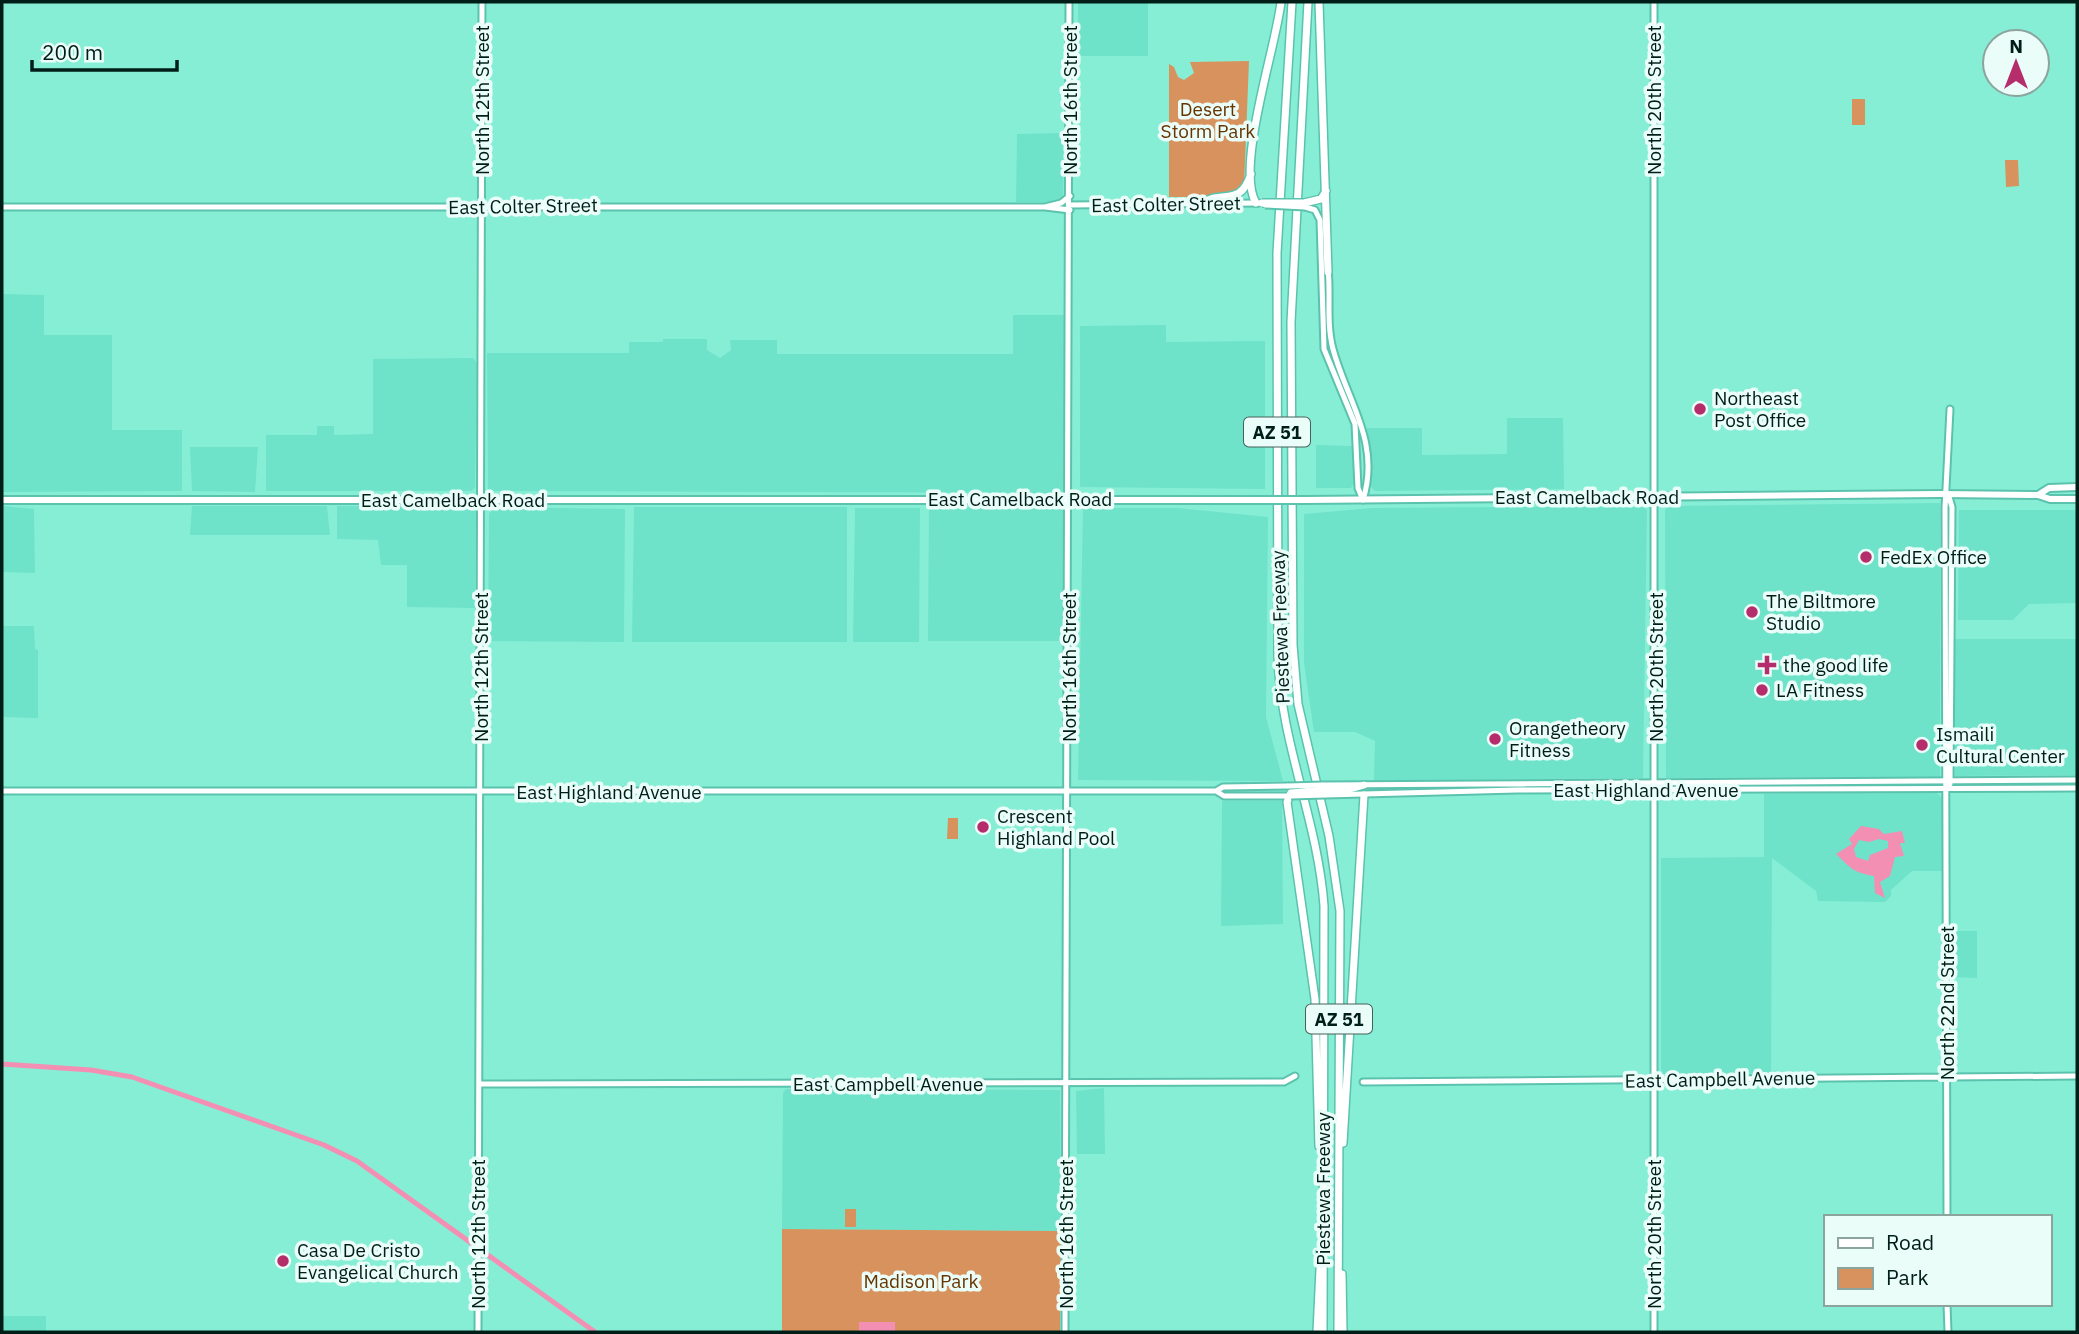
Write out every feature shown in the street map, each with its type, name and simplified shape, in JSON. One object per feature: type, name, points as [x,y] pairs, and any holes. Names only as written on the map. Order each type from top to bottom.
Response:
[{"type":"highway","points":[[1281,2],[1257,116],[1251,174],[1259,204],[1316,201],[1327,187]]},
{"type":"highway","name":"Piestewa Freeway","points":[[1292,2],[1278,253],[1278,656],[1284,718],[1313,831],[1323,888],[1323,1332]]},
{"type":"highway","name":"Piestewa Freeway","points":[[1308,2],[1291,322],[1293,645],[1298,704],[1329,836],[1340,911],[1338,1332]]},
{"type":"highway","points":[[1319,2],[1328,272]]},
{"type":"highway","points":[[1201,204],[1209,199],[1240,194],[1251,174]]},
{"type":"highway","points":[[1322,1178],[1315,999],[1289,793],[1350,789],[1364,785]]},
{"type":"highway","points":[[1339,1179],[1364,795]]},
{"type":"highway","points":[[1317,1332],[1322,1244]]},
{"type":"highway","points":[[1339,1245],[1343,1332]]},
{"type":"main road","name":"East Camelback Road","points":[[2038,495],[2049,488],[2077,487]]},
{"type":"main road","name":"East Camelback Road","points":[[2,500],[1363,500],[1948,494],[2038,495],[2050,499],[2077,499]]},
{"type":"street","name":"North 12th Street","points":[[478,1332],[482,2]]},
{"type":"street","name":"North 16th Street","points":[[1065,1332],[1070,499],[1069,2]]},
{"type":"street","name":"North 20th Street","points":[[1654,2],[1654,1332]]},
{"type":"street","name":"East Colter Street","points":[[1045,207],[1062,203],[1070,197]]},
{"type":"street","points":[[1316,201],[1324,214],[1332,347],[1364,429],[1367,488],[1363,500]]},
{"type":"street","points":[[1305,203],[1315,210],[1320,220],[1324,349],[1355,424],[1358,488],[1363,500]]},
{"type":"street","name":"East Colter Street","points":[[2,207],[1070,208],[1259,204]]},
{"type":"street","name":"North 22nd Street","points":[[1947,1215],[1948,547],[1952,507],[1948,494],[1950,409]]},
{"type":"street","name":"East Highland Avenue","points":[[1656,787],[2077,780]]},
{"type":"street","points":[[1850,782],[1850,790]]},
{"type":"street","points":[[1364,785],[1364,795]]},
{"type":"street","name":"East Highland Avenue","points":[[1364,785],[1850,790],[2077,788]]},
{"type":"street","name":"East Highland Avenue","points":[[2,792],[1216,791],[1223,787],[1289,793]]},
{"type":"street","name":"East Highland Avenue","points":[[1324,790],[1364,795],[1517,787]]},
{"type":"street","name":"East Highland Avenue","points":[[1216,791],[1224,796],[1289,793]]},
{"type":"street","name":"East Campbell Avenue","points":[[479,1084],[1275,1082],[1295,1076]]},
{"type":"street","name":"East Campbell Avenue","points":[[1363,1082],[2077,1076]]},
{"type":"street","points":[[1947,1306],[1948,1332]]},
{"type":"shaded area","points":[[1078,2],[1148,2],[1148,56],[1078,56]]},
{"type":"shaded area","points":[[1064,133],[1063,198],[1057,202],[1016,202],[1017,134]]},
{"type":"shaded area","points":[[2,294],[44,295],[44,335],[112,335],[112,430],[182,430],[182,491],[2,492]]},
{"type":"shaded area","points":[[1013,315],[1064,315],[1064,491],[1059,493],[488,491],[487,353],[629,353],[629,342],[707,339],[707,350],[720,358],[731,350],[730,340],[777,340],[777,354],[1013,354]]},
{"type":"shaded area","points":[[1166,325],[1166,342],[1265,341],[1265,489],[1080,487],[1080,326]]},
{"type":"shaded area","points":[[473,358],[477,363],[475,488],[471,491],[266,491],[266,435],[317,435],[317,426],[334,426],[334,435],[373,434],[373,359]]},
{"type":"shaded area","points":[[1507,418],[1563,418],[1564,489],[1375,491],[1369,485],[1367,428],[1422,428],[1422,455],[1507,454]]},
{"type":"shaded area","points":[[1316,445],[1353,446],[1354,484],[1351,488],[1316,488]]},
{"type":"shaded area","points":[[190,447],[258,447],[255,492],[192,491]]},
{"type":"shaded area","points":[[1940,503],[1940,777],[1666,778],[1665,510],[1668,506]]},
{"type":"shaded area","points":[[3,506],[34,509],[35,573],[2,572]]},
{"type":"shaded area","points":[[192,506],[327,506],[330,535],[190,535]]},
{"type":"shaded area","points":[[337,506],[470,507],[476,510],[475,608],[407,607],[407,565],[381,565],[378,540],[337,539]]},
{"type":"shaded area","points":[[1643,506],[1647,510],[1643,778],[1374,781],[1375,741],[1355,732],[1314,732],[1304,663],[1304,514],[1371,508]]},
{"type":"shaded area","points":[[498,507],[625,509],[624,642],[488,641],[489,513]]},
{"type":"shaded area","points":[[634,507],[847,507],[847,642],[632,642]]},
{"type":"shaded area","points":[[929,507],[1063,508],[1064,641],[928,641]]},
{"type":"shaded area","points":[[855,508],[920,508],[919,642],[853,642]]},
{"type":"shaded area","points":[[1083,508],[1178,508],[1268,517],[1266,717],[1283,781],[1078,780]]},
{"type":"shaded area","points":[[1959,510],[2077,510],[2077,603],[2029,604],[2013,620],[1958,620]]},
{"type":"shaded area","points":[[2,626],[34,626],[35,649],[38,650],[38,718],[2,717]]},
{"type":"shaded area","points":[[1955,639],[2077,639],[2077,775],[1955,776]]},
{"type":"shaded area","points":[[1936,792],[1942,798],[1942,871],[1912,871],[1891,890],[1891,896],[1885,902],[1818,901],[1816,891],[1772,858],[1771,1073],[1663,1074],[1661,858],[1764,857],[1764,794]]},
{"type":"shaded area","points":[[1222,801],[1282,801],[1283,924],[1221,926]]},
{"type":"shaded area","points":[[1861,826],[1879,829],[1884,834],[1902,831],[1905,843],[1900,843],[1904,856],[1895,857],[1890,876],[1880,882],[1885,898],[1875,893],[1874,876],[1856,871],[1836,854],[1852,844],[1849,839]],"holes":[[[1859,840],[1888,841],[1888,848],[1870,855],[1868,861],[1856,857],[1854,849]]]},
{"type":"shaded area","points":[[1951,931],[1977,931],[1977,978],[1952,977]]},
{"type":"shaded area","points":[[1104,1088],[1105,1154],[1077,1154],[1076,1091]]},
{"type":"shaded area","points":[[786,1089],[1060,1090],[1061,1231],[782,1229],[783,1093]]},
{"type":"shaded area","points":[[2,1316],[46,1316],[46,1332],[2,1332]]},
{"type":"shaded area","points":[[859,1322],[895,1322],[895,1332],[859,1332]]},
{"type":"green space","name":"Desert Storm Park","points":[[1249,61],[1244,187],[1226,197],[1169,197],[1169,64],[1174,67],[1178,77],[1184,80],[1194,73],[1190,62]]},
{"type":"green space","points":[[1852,99],[1865,99],[1865,125],[1852,125]]},
{"type":"green space","points":[[2005,160],[2018,160],[2019,186],[2006,187]]},
{"type":"green space","points":[[948,818],[958,818],[958,839],[947,839]]},
{"type":"green space","points":[[845,1209],[856,1209],[856,1227],[845,1227]]},
{"type":"green space","name":"Madison Park","points":[[782,1229],[1061,1231],[1060,1332],[782,1332]]},
{"type":"waterway","points":[[2,1064],[91,1070],[132,1077],[324,1145],[357,1161],[595,1332]]},
{"type":"place","name":"Northeast Post Office","points":[[1700,409]]},
{"type":"place","name":"FedEx Office","points":[[1866,557]]},
{"type":"place","name":"The Biltmore Studio","points":[[1752,612]]},
{"type":"place","name":"the good life","points":[[1767,665]]},
{"type":"place","name":"LA Fitness","points":[[1762,690]]},
{"type":"place","name":"Orangetheory Fitness","points":[[1495,739]]},
{"type":"place","name":"Ismaili Cultural Center","points":[[1922,745]]},
{"type":"place","name":"Crescent Highland Pool","points":[[983,827]]},
{"type":"place","name":"Casa De Cristo Evangelical Church","points":[[283,1261]]}]
